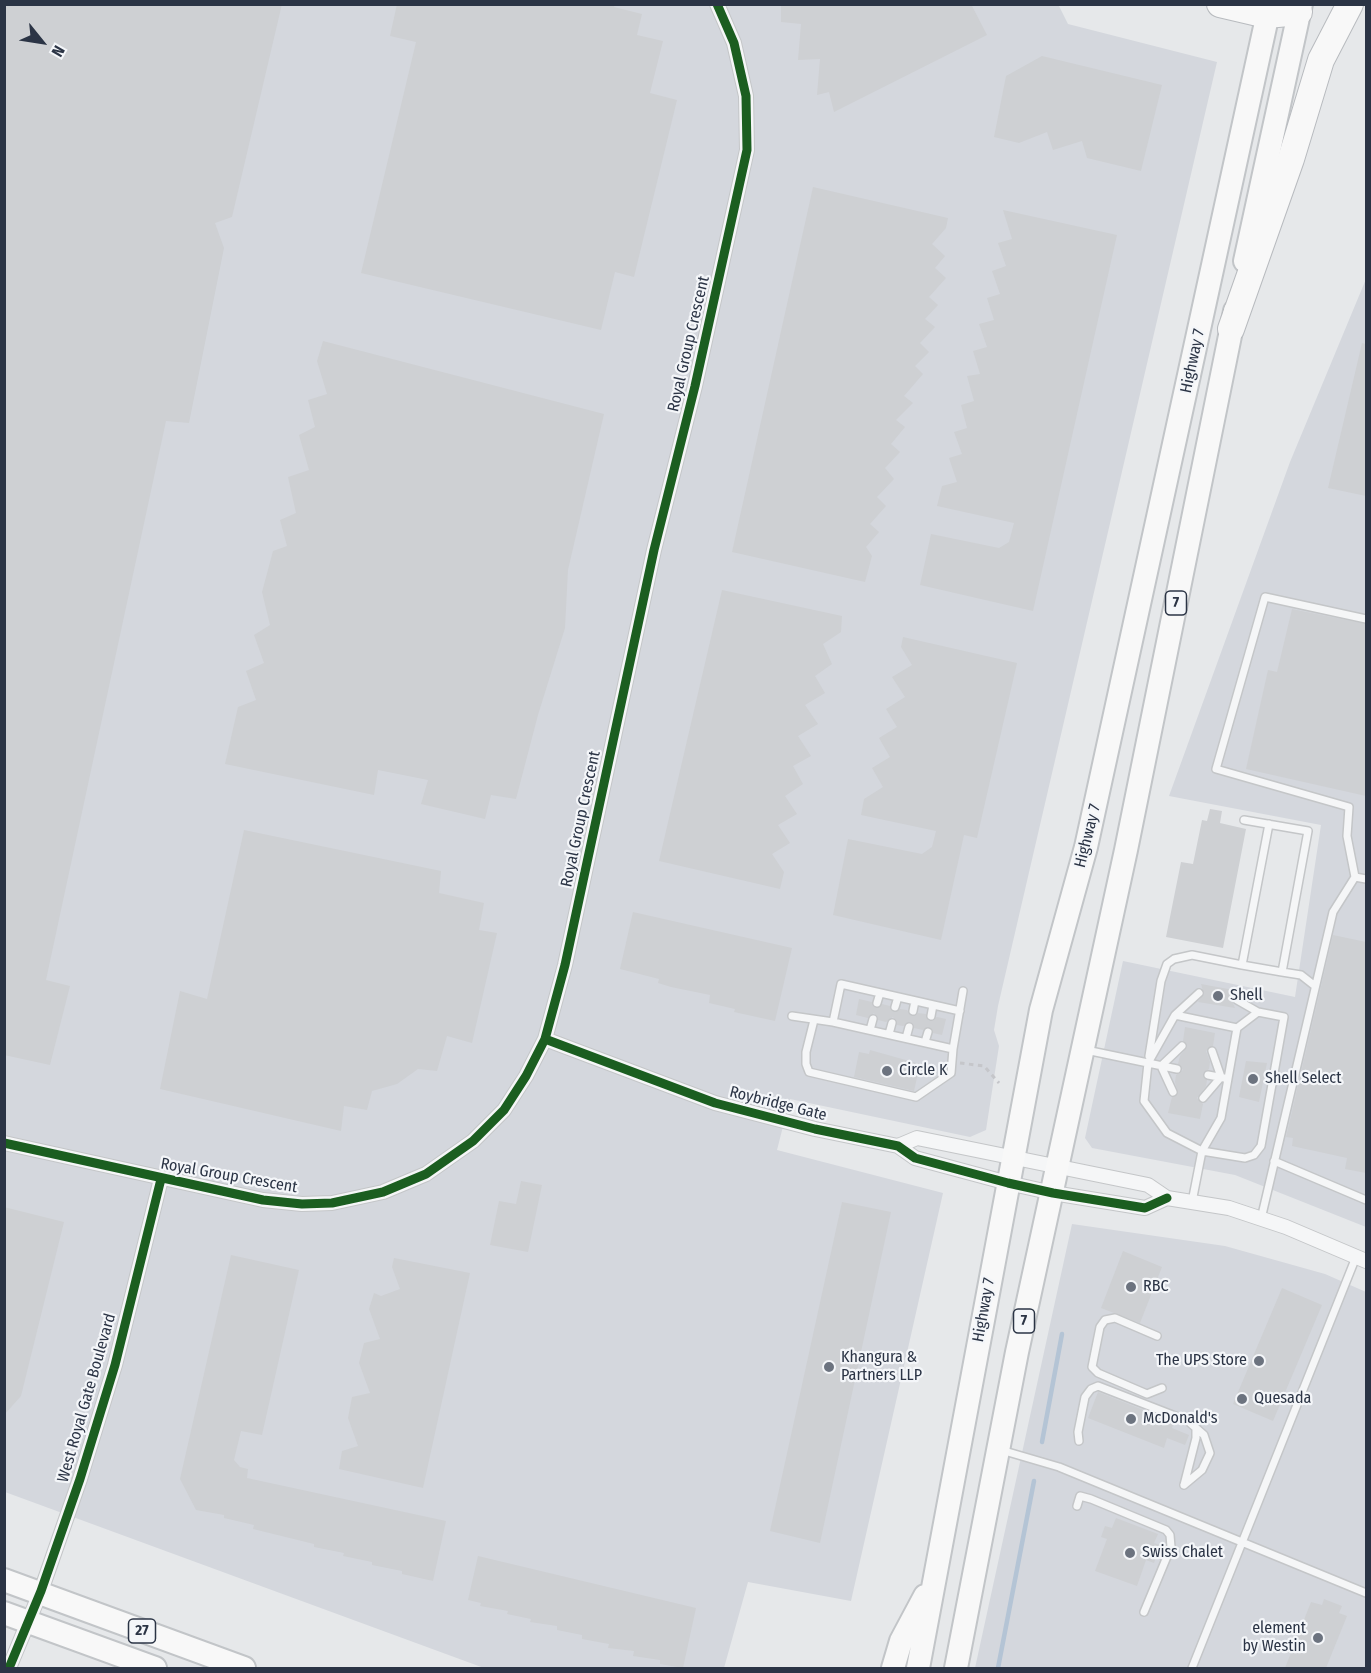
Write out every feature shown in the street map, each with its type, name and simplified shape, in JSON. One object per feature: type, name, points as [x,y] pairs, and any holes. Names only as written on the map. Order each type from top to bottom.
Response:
[{"type":"highway","points":[[1220,4],[1268,10],[1300,8]]},
{"type":"highway","points":[[1231,329],[1291,159],[1321,60],[1350,4]]},
{"type":"main road","name":"Highway 7","points":[[956,1668],[1017,1352],[1126,850],[1231,329],[1300,8]]},
{"type":"main road","name":"Highway 7","points":[[918,1668],[1041,1010],[1086,847],[1268,10]]},
{"type":"main road","points":[[893,1668],[902,1641],[936,1576]]},
{"type":"main road","name":"27","points":[[4,1580],[41,1591],[244,1668]]},
{"type":"main road","name":"27","points":[[4,1613],[155,1668]]},
{"type":"street","name":"Royal Group Crescent","points":[[4,1143],[263,1200],[302,1204],[332,1203],[383,1192],[426,1174],[473,1141],[504,1110],[526,1076],[545,1039],[565,965],[652,561],[695,386],[747,150],[746,96],[734,43],[717,4]]},
{"type":"street","name":"Roybridge Gate","points":[[545,1039],[715,1103],[795,1125],[898,1146],[915,1158],[1008,1183],[1145,1208],[1167,1198]]},
{"type":"street","name":"Roybridge Gate","points":[[898,1146],[917,1138],[1148,1185],[1167,1198]]},
{"type":"street","name":"West Royal Gate Boulevard","points":[[9,1668],[41,1591],[80,1479],[115,1365],[161,1179]]},
{"type":"street","points":[[1167,1198],[1229,1208],[1361,1259]]},
{"type":"lane","points":[[1261,1219],[1332,912],[1355,877],[1347,836],[1349,807],[1216,769],[1265,597],[1366,619]]},
{"type":"lane","points":[[1244,820],[1308,831],[1282,972]]},
{"type":"lane","points":[[1242,965],[1269,824]]},
{"type":"lane","points":[[1355,877],[1366,879]]},
{"type":"lane","points":[[1237,1000],[1258,1012],[1284,1017],[1261,1146],[1254,1155],[1245,1158],[1202,1151],[1167,1133],[1144,1101],[1161,981],[1167,964],[1183,956],[1192,955],[1301,975],[1315,986]]},
{"type":"lane","points":[[833,1022],[841,984],[960,1011]]},
{"type":"lane","points":[[814,1020],[806,1064],[809,1072],[916,1097],[951,1073],[963,991]]},
{"type":"lane","points":[[877,1003],[880,993]]},
{"type":"lane","points":[[1148,1062],[1175,1014],[1199,993]]},
{"type":"lane","points":[[896,1007],[898,997]]},
{"type":"lane","points":[[913,1011],[915,1001]]},
{"type":"lane","points":[[931,1016],[933,1005]]},
{"type":"lane","points":[[1192,1202],[1202,1151],[1221,1118],[1224,1078],[1237,1028],[1258,1012]]},
{"type":"lane","points":[[1175,1014],[1237,1028]]},
{"type":"lane","points":[[792,1016],[833,1022],[953,1049]]},
{"type":"lane","points":[[870,1030],[873,1019]]},
{"type":"lane","points":[[889,1034],[892,1023]]},
{"type":"lane","points":[[906,1038],[909,1027]]},
{"type":"lane","points":[[925,1042],[928,1032]]},
{"type":"lane","points":[[1161,1066],[1182,1046]]},
{"type":"lane","points":[[1083,1049],[1177,1069]]},
{"type":"lane","points":[[1212,1051],[1224,1078]]},
{"type":"lane","points":[[1161,1066],[1173,1092]]},
{"type":"lane","points":[[1208,1075],[1224,1078]]},
{"type":"lane","points":[[1203,1098],[1224,1078]]},
{"type":"lane","points":[[1274,1161],[1366,1200]]},
{"type":"lane","points":[[1192,1668],[1241,1541],[1361,1259]]},
{"type":"lane","points":[[1157,1336],[1115,1318],[1105,1320],[1100,1327],[1092,1366],[1098,1373],[1147,1394],[1162,1388]]},
{"type":"lane","points":[[1079,1441],[1078,1432],[1085,1397],[1091,1389],[1098,1386],[1188,1421],[1196,1428],[1204,1435],[1210,1453],[1202,1470],[1184,1485],[1196,1438],[1196,1428]]},
{"type":"lane","points":[[999,1450],[1059,1467],[1366,1593]]},
{"type":"lane","points":[[1077,1506],[1080,1496],[1091,1499],[1166,1530],[1170,1535],[1171,1547],[1144,1612]]},
{"type":"path","points":[[952,1061],[984,1066],[999,1083]]},
{"type":"shaded area","points":[[1058,4],[1068,24],[1217,62],[998,1006],[994,1030],[999,1046],[986,1130],[970,1137],[790,1099],[777,1150],[943,1193],[851,1601],[748,1582],[724,1668],[484,1668],[5,1492],[4,5]]},
{"type":"shaded area","points":[[1366,279],[1366,1227],[1235,1175],[1092,1148],[1085,1138],[1123,961],[1295,997],[1321,825],[1169,796],[1290,462]]},
{"type":"shaded area","points":[[1072,1224],[1225,1246],[1325,1274],[1366,1292],[1366,1668],[975,1668]]},
{"type":"building","points":[[4,4],[282,4],[232,217],[215,223],[224,248],[189,423],[166,421],[46,980],[70,986],[50,1065],[4,1055]]},
{"type":"building","points":[[397,4],[615,4],[614,7],[642,14],[637,35],[663,41],[650,93],[677,100],[634,277],[615,272],[601,330],[361,273],[416,42],[390,36]]},
{"type":"building","points":[[781,4],[971,4],[987,35],[834,112],[829,92],[817,95],[820,59],[798,60],[801,24],[781,22]]},
{"type":"building","points":[[1042,56],[1162,85],[1141,171],[1087,158],[1082,141],[1053,150],[1047,132],[1019,143],[994,137],[1006,76]]},
{"type":"building","points":[[813,187],[948,218],[946,228],[932,244],[945,256],[935,268],[946,278],[929,297],[938,305],[925,319],[935,327],[920,343],[929,352],[915,366],[923,374],[904,396],[913,403],[896,420],[905,427],[891,444],[900,452],[885,468],[894,479],[877,497],[886,506],[870,524],[879,532],[866,547],[872,556],[865,582],[732,552]]},
{"type":"building","points":[[1003,210],[1117,235],[1033,611],[920,585],[931,534],[999,548],[1009,542],[1014,523],[937,506],[942,486],[957,482],[949,458],[962,454],[954,432],[967,428],[961,405],[974,401],[967,376],[980,374],[973,351],[987,347],[979,324],[994,320],[987,298],[1000,294],[992,271],[1006,266],[998,243],[1012,239]]},
{"type":"building","points":[[323,341],[604,414],[568,570],[565,628],[538,715],[516,799],[491,795],[485,819],[421,804],[428,780],[378,770],[374,795],[225,764],[238,707],[256,700],[246,671],[264,663],[254,635],[270,625],[262,592],[273,551],[287,546],[280,520],[296,513],[288,477],[309,470],[299,435],[315,427],[308,400],[327,394],[317,361]]},
{"type":"building","points":[[1362,343],[1366,344],[1366,496],[1328,488]]},
{"type":"building","points":[[722,590],[842,616],[841,632],[823,644],[832,664],[815,676],[825,693],[805,705],[818,724],[798,736],[811,756],[793,766],[803,784],[785,796],[797,814],[778,825],[790,843],[772,854],[784,872],[780,889],[659,861]]},
{"type":"building","points":[[1292,609],[1366,624],[1366,796],[1246,769],[1268,670],[1277,672]]},
{"type":"building","points":[[903,637],[1017,663],[977,838],[964,835],[941,940],[833,915],[848,839],[922,854],[932,847],[936,831],[861,815],[864,799],[883,787],[872,768],[890,757],[879,738],[897,727],[886,709],[905,697],[892,677],[912,665],[901,647]]},
{"type":"building","points":[[1210,809],[1222,811],[1220,823],[1246,829],[1223,948],[1166,937],[1181,862],[1193,864],[1202,820],[1207,821]]},
{"type":"building","points":[[244,830],[441,871],[439,893],[484,903],[479,930],[497,933],[472,1043],[447,1036],[437,1071],[418,1069],[397,1084],[372,1091],[367,1110],[344,1106],[341,1131],[160,1089],[180,991],[207,999]]},
{"type":"building","points":[[633,912],[792,948],[775,1021],[734,1012],[735,1009],[709,1003],[710,995],[671,987],[658,983],[659,979],[620,969]]},
{"type":"building","points":[[1333,935],[1366,942],[1366,1173],[1345,1169],[1347,1158],[1292,1146],[1293,1138],[1286,1137]]},
{"type":"building","name":"Shell","points":[[1201,984],[1239,991],[1231,999],[1235,1008],[1198,1002],[1204,994]]},
{"type":"building","points":[[859,999],[872,1002],[876,1008],[882,1004],[890,1006],[894,1012],[900,1009],[907,1010],[911,1016],[918,1013],[926,1014],[929,1021],[937,1017],[946,1019],[942,1035],[933,1033],[929,1027],[923,1030],[914,1028],[910,1022],[903,1026],[897,1025],[893,1017],[886,1022],[878,1020],[874,1013],[868,1018],[856,1015]]},
{"type":"building","points":[[1185,1027],[1215,1033],[1213,1046],[1206,1051],[1210,1062],[1209,1069],[1203,1073],[1207,1080],[1206,1086],[1197,1098],[1203,1104],[1200,1119],[1168,1113],[1172,1097],[1178,1093],[1176,1075],[1183,1070],[1178,1064],[1180,1056],[1187,1047],[1183,1041]]},
{"type":"building","name":"Circle K","points":[[870,1050],[920,1064],[914,1091],[854,1077],[859,1052],[869,1054]]},
{"type":"building","name":"Shell Select","points":[[1246,1061],[1267,1063],[1259,1102],[1239,1097]]},
{"type":"building","points":[[521,1181],[542,1185],[528,1252],[490,1245],[499,1201],[516,1204]]},
{"type":"building","points":[[842,1202],[891,1212],[820,1543],[770,1531]]},
{"type":"building","points":[[4,1207],[64,1222],[21,1396],[4,1415]]},
{"type":"building","name":"RBC","points":[[1123,1251],[1162,1267],[1140,1323],[1101,1308]]},
{"type":"building","points":[[231,1255],[299,1270],[262,1435],[241,1431],[234,1460],[240,1467],[248,1469],[247,1478],[446,1521],[433,1581],[402,1574],[402,1571],[372,1565],[372,1562],[343,1556],[344,1553],[314,1547],[314,1544],[253,1529],[254,1525],[224,1518],[224,1515],[196,1510],[180,1479]]},
{"type":"building","points":[[394,1258],[470,1273],[423,1488],[339,1469],[342,1451],[358,1446],[348,1418],[352,1397],[370,1393],[359,1363],[364,1343],[380,1339],[369,1309],[374,1293],[381,1296],[400,1289],[392,1267]]},
{"type":"building","points":[[1282,1288],[1322,1305],[1273,1421],[1233,1404]]},
{"type":"building","name":"McDonald's","points":[[1098,1392],[1174,1422],[1172,1428],[1189,1435],[1185,1445],[1167,1438],[1164,1448],[1088,1418]]},
{"type":"building","name":"Swiss Chalet","points":[[1116,1518],[1158,1534],[1154,1543],[1160,1545],[1154,1563],[1146,1560],[1137,1586],[1095,1571],[1107,1539],[1101,1537],[1105,1526],[1112,1528]]},
{"type":"building","points":[[478,1556],[696,1608],[683,1668],[660,1664],[660,1660],[633,1656],[634,1651],[608,1648],[609,1644],[582,1639],[582,1635],[557,1630],[557,1626],[530,1622],[531,1619],[507,1614],[508,1611],[480,1606],[481,1603],[468,1600]]},
{"type":"building","name":"element by Westin","points":[[1324,1599],[1342,1606],[1339,1613],[1347,1616],[1326,1668],[1285,1668],[1311,1602],[1322,1605]]},
{"type":"waterway","points":[[1042,1442],[1062,1334]]},
{"type":"waterway","points":[[998,1668],[1034,1481]]},
{"type":"cycle path","points":[[4,1143],[263,1200],[302,1204],[332,1203],[383,1192],[426,1174],[473,1141],[504,1110],[526,1076],[545,1039],[565,965],[654,550],[695,386],[747,150],[746,96],[734,43],[717,4]]},
{"type":"cycle path","points":[[545,1039],[715,1103],[815,1129],[898,1146],[915,1158],[1008,1183],[1145,1208],[1167,1198]]},
{"type":"cycle path","points":[[9,1668],[41,1591],[80,1479],[115,1365],[161,1179]]},
{"type":"place","name":"Shell","points":[[1218,996]]},
{"type":"place","name":"Circle K","points":[[887,1071]]},
{"type":"place","name":"Shell Select","points":[[1253,1079]]},
{"type":"place","name":"RBC","points":[[1131,1287]]},
{"type":"place","name":"The UPS Store","points":[[1259,1361]]},
{"type":"place","name":"Khangura & Partners LLP","points":[[829,1367]]},
{"type":"place","name":"Quesada","points":[[1242,1399]]},
{"type":"place","name":"McDonald's","points":[[1131,1419]]},
{"type":"place","name":"Swiss Chalet","points":[[1130,1553]]},
{"type":"place","name":"element by Westin","points":[[1318,1638]]}]
